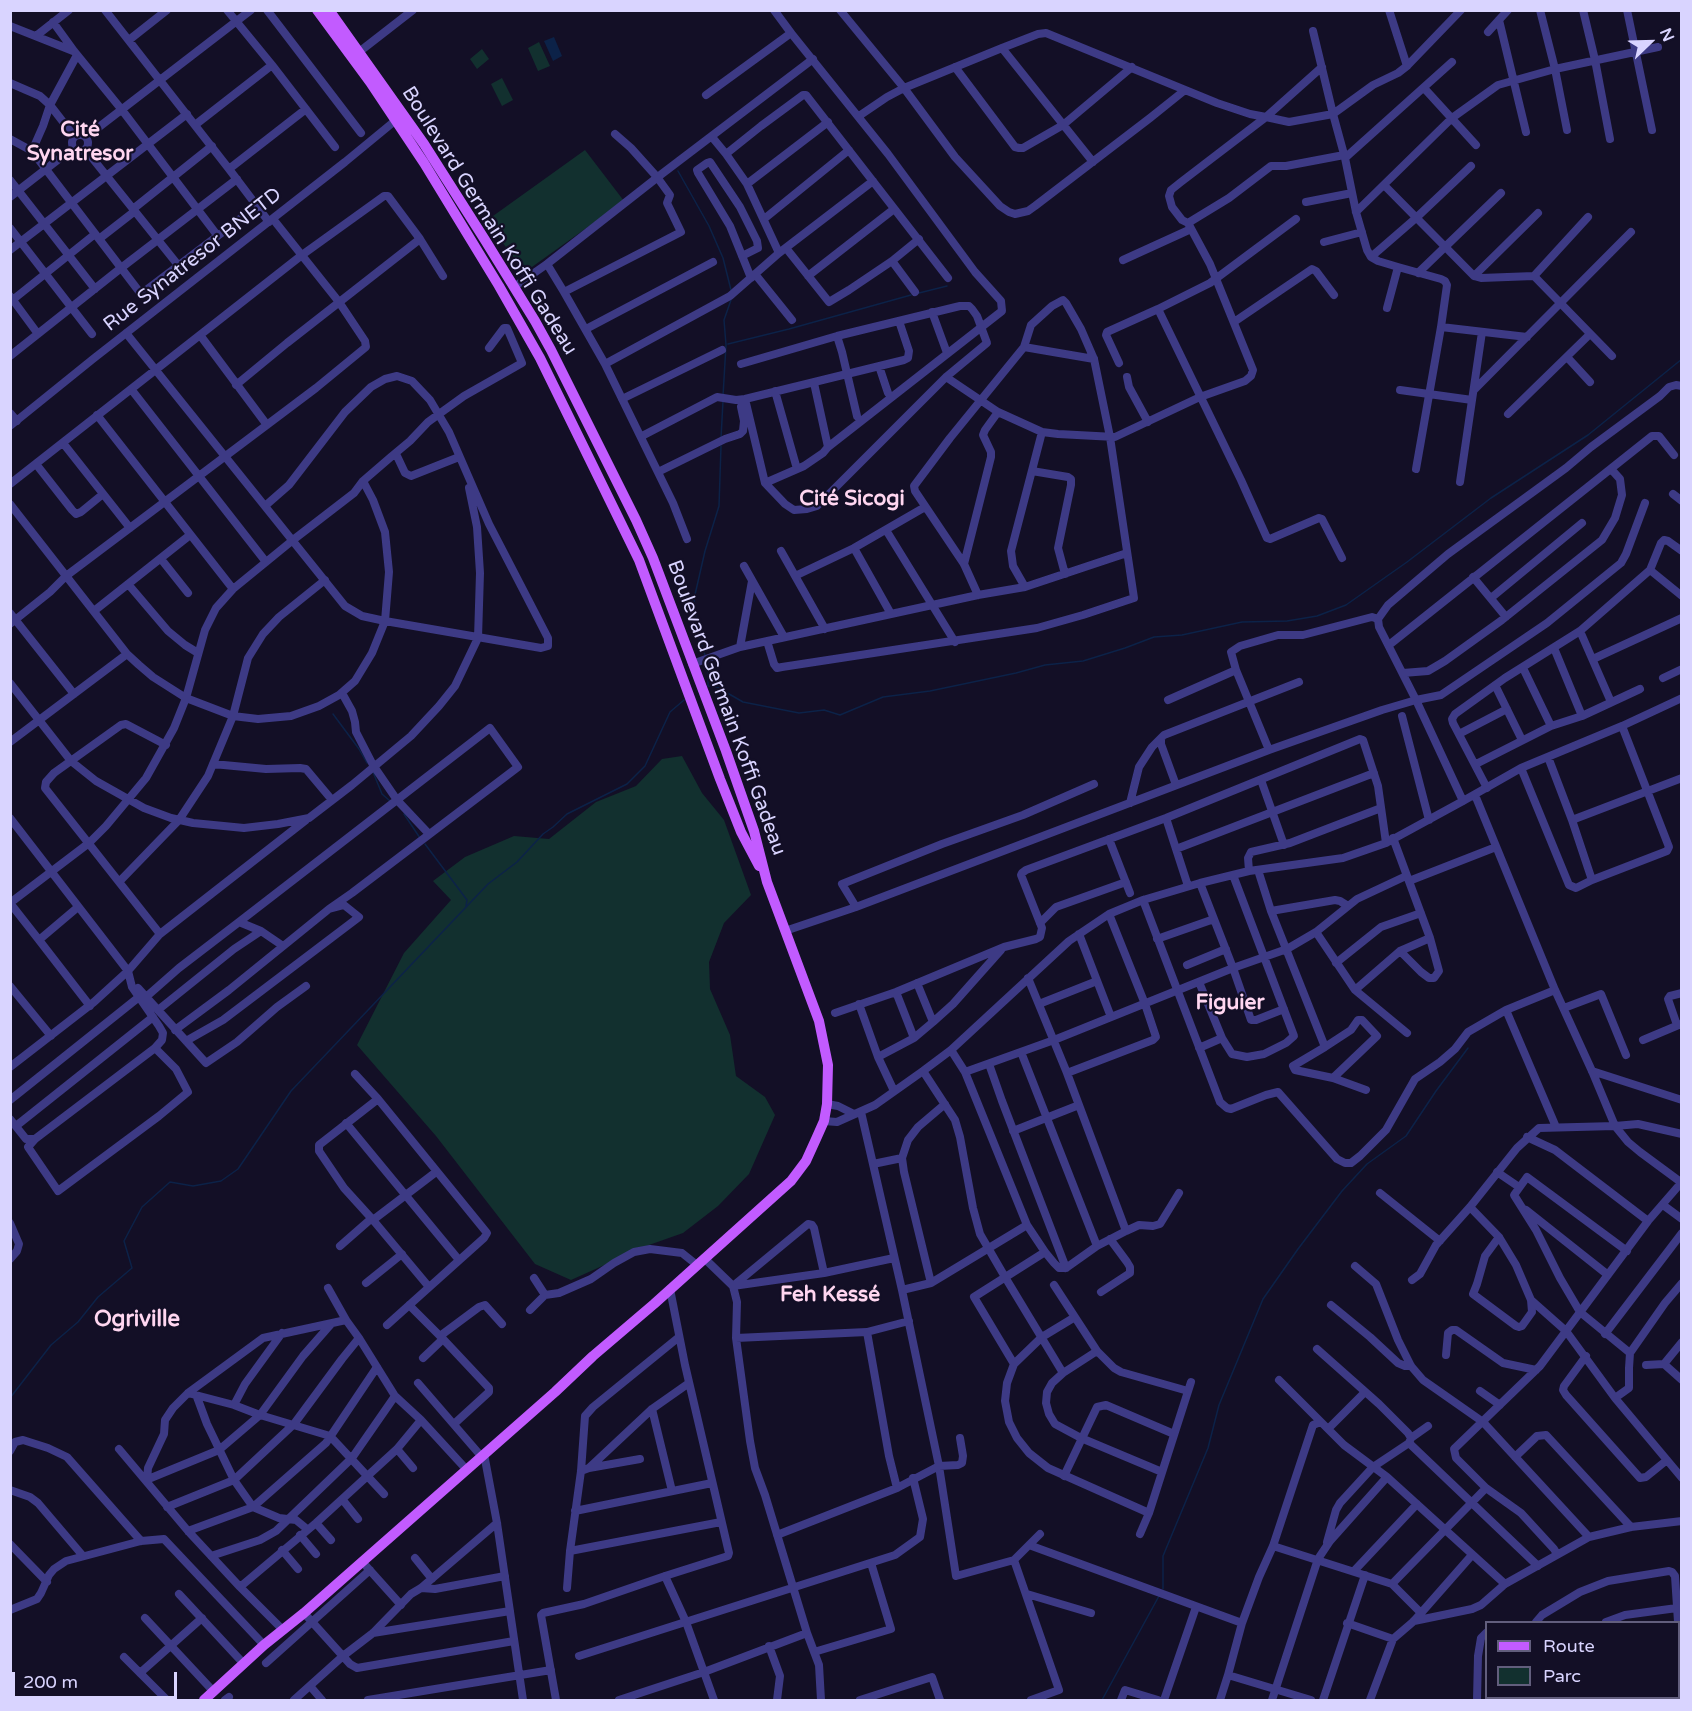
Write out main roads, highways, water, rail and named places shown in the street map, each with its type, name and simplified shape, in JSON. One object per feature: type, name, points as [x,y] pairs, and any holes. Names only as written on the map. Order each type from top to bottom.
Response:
[{"type":"main road","name":"Boulevard Germain Koffi Gadeau","points":[[316,10],[396,120],[455,212],[540,358],[639,560],[741,832],[767,882]]},
{"type":"main road","name":"Boulevard Germain Koffi Gadeau","points":[[329,10],[424,144],[551,350],[653,558],[754,831],[767,882]]},
{"type":"main road","points":[[204,1701],[264,1645],[304,1613],[701,1262],[791,1181],[806,1161],[824,1121],[828,1065],[822,1034],[811,999],[767,882]]},
{"type":"water","points":[[554,37],[562,56],[553,61],[544,41]]},
{"type":"waterway","points":[[678,171],[709,226],[723,258],[731,290]]},
{"type":"waterway","points":[[919,293],[947,286]]},
{"type":"waterway","points":[[728,344],[911,295]]},
{"type":"waterway","points":[[723,396],[726,345],[724,320],[731,300]]},
{"type":"waterway","points":[[708,664],[708,686],[717,687],[743,702],[799,713],[824,710],[840,715],[883,697],[930,691],[1045,665],[1083,661],[1154,637],[1182,635],[1242,622],[1287,621],[1317,616],[1346,605],[1491,498],[1588,435],[1682,359]]},
{"type":"waterway","points":[[721,438],[723,401]]},
{"type":"waterway","points":[[705,655],[699,638],[694,599],[705,551],[719,506],[721,446]]},
{"type":"waterway","points":[[10,1398],[51,1345],[78,1322],[98,1297],[132,1268],[124,1241],[142,1207],[170,1182],[193,1186],[221,1181],[238,1169],[291,1091],[488,884],[517,862],[543,834],[567,814],[627,784],[645,766],[670,712],[684,700]]},
{"type":"waterway","points":[[333,714],[367,763]]},
{"type":"waterway","points":[[373,772],[382,794],[390,801]]},
{"type":"waterway","points":[[404,814],[420,838]]},
{"type":"waterway","points":[[425,844],[467,900],[466,906]]},
{"type":"waterway","points":[[1163,1589],[1163,1556],[1208,1448],[1219,1405],[1263,1299],[1342,1191],[1367,1164],[1406,1136],[1468,1048]]},
{"type":"waterway","points":[[1102,1700],[1159,1596]]},
{"type":"district","name":"Cité Synatresor","points":[[80,142]]},
{"type":"district","name":"Cité Sicogi","points":[[852,499]]},
{"type":"district","name":"Figuier","points":[[1230,1003]]},
{"type":"district","name":"Feh Kessé","points":[[830,1295]]},
{"type":"district","name":"Ogriville","points":[[137,1320]]}]
